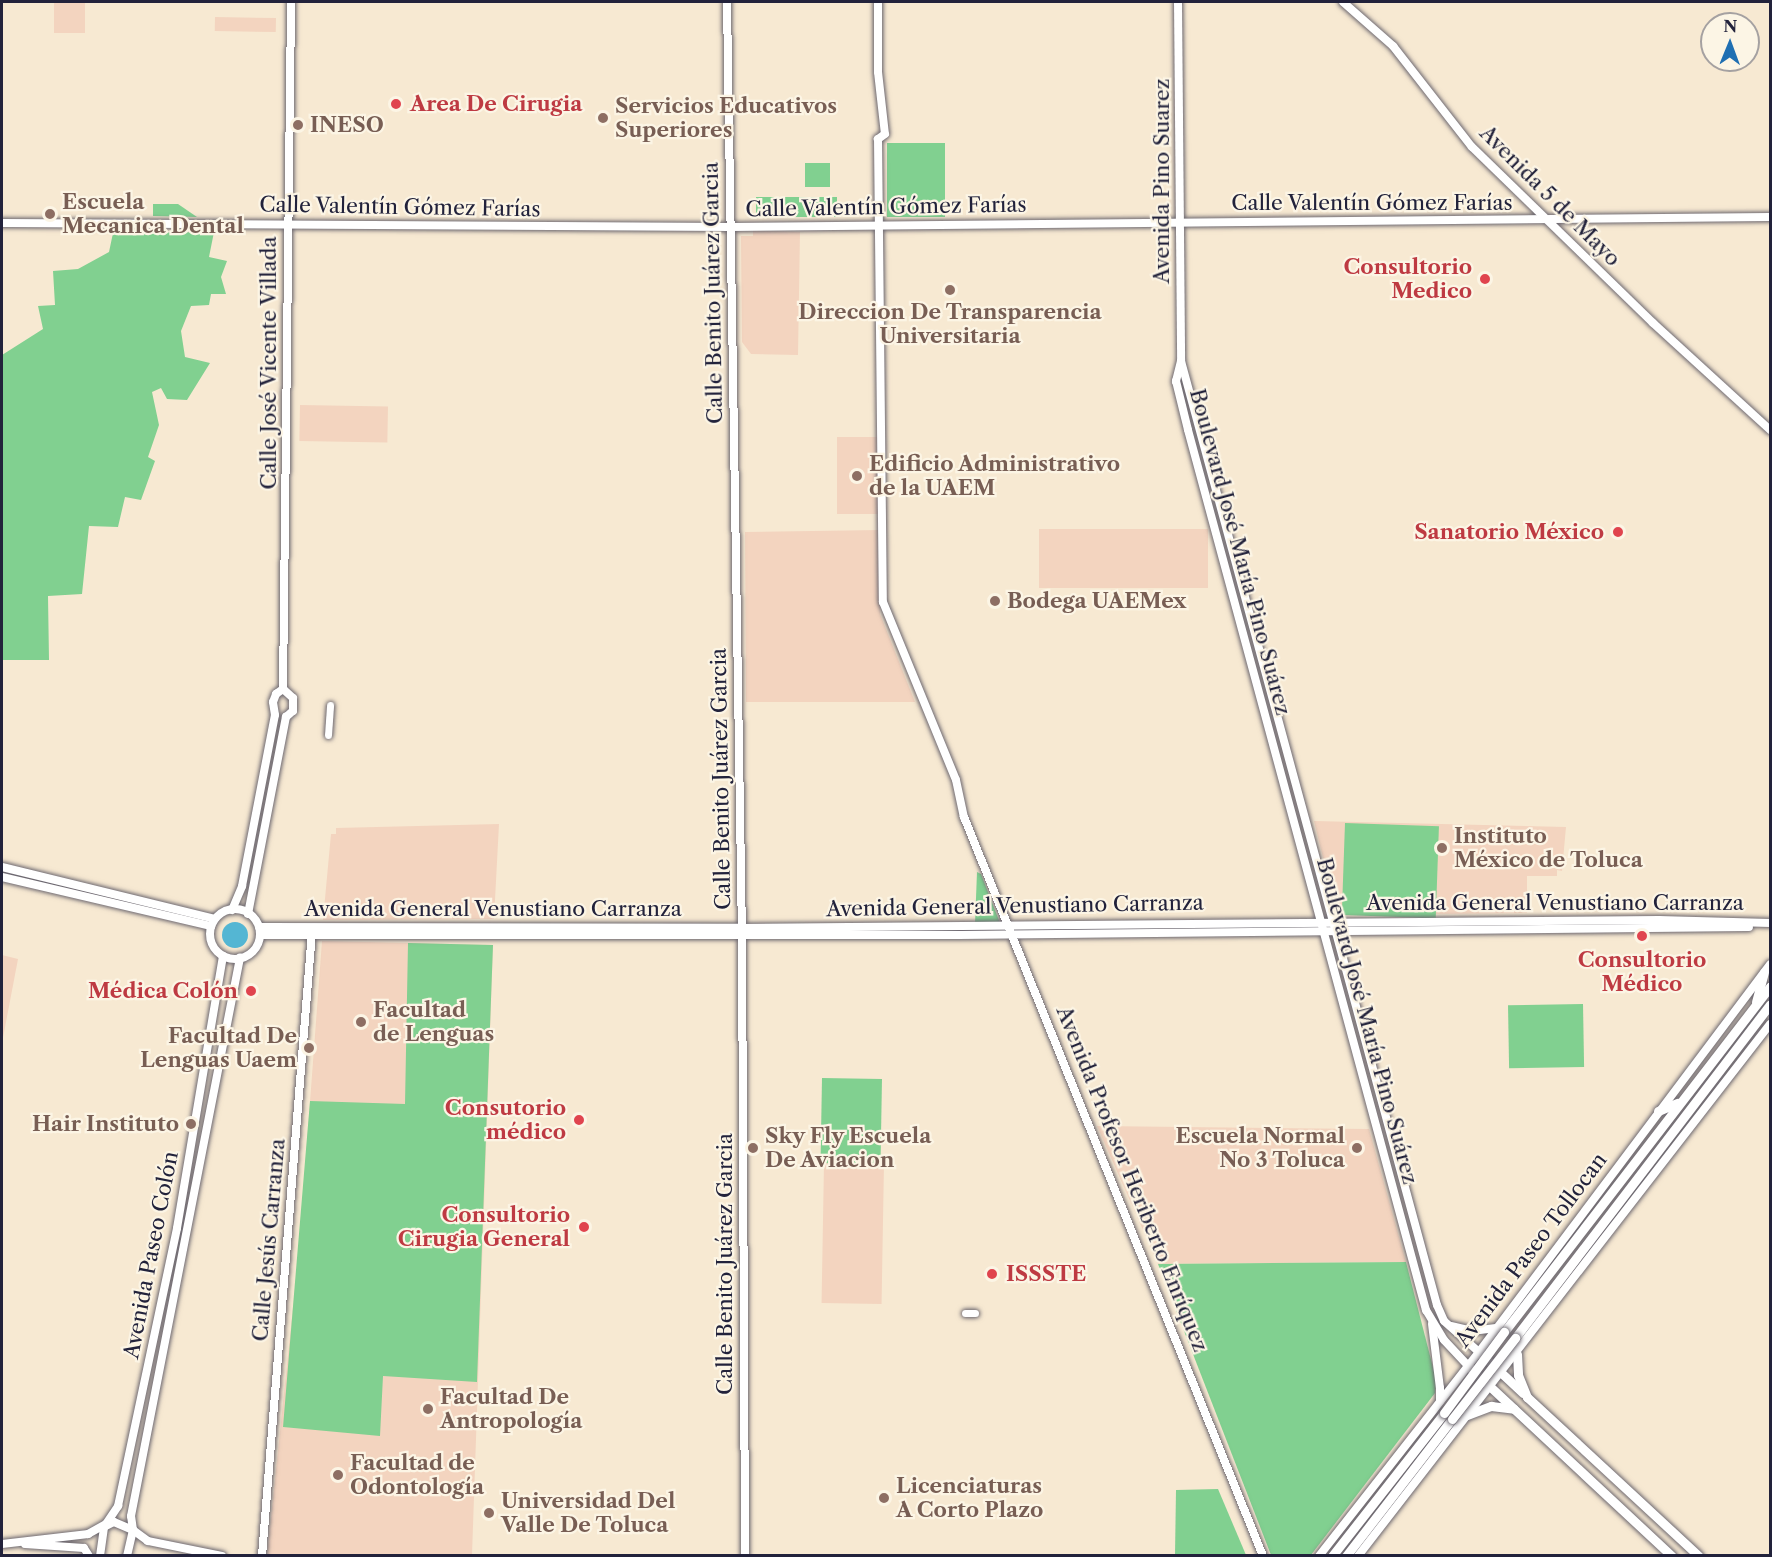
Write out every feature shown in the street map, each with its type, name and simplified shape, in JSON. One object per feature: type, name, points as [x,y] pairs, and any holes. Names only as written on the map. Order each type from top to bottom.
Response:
[{"type":"highway","points":[[1755,1008],[1764,972]]},
{"type":"highway","name":"Avenida Paseo Tollocan","points":[[1346,1556],[1448,1416],[1500,1328],[1770,987]]},
{"type":"highway","name":"Avenida Paseo Tollocan","points":[[1332,1556],[1515,1338],[1770,1004]]},
{"type":"highway","points":[[1658,1111],[1679,1102]]},
{"type":"highway","points":[[1675,1129],[1684,1136]]},
{"type":"highway","name":"Boulevard José María Pino Suárez","points":[[1479,1352],[1699,1556]]},
{"type":"highway","points":[[1519,1352],[1518,1375],[1527,1397]]},
{"type":"highway","name":"Boulevard José María Pino Suárez","points":[[1468,1366],[1672,1556]]},
{"type":"highway","points":[[1471,1411],[1491,1406],[1518,1411]]},
{"type":"main road","name":"Calle José Vicente Villada","points":[[283,689],[291,2]]},
{"type":"main road","name":"Calle Benito Juárez Garcia","points":[[727,2],[742,932],[745,1556]]},
{"type":"main road","name":"Avenida Profesor Heriberto Enríquez","points":[[878,2],[878,72],[885,134],[878,139],[883,363],[883,602],[956,780],[964,817],[1263,1556]]},
{"type":"main road","name":"Avenida Pino Suarez","points":[[1178,2],[1181,361]]},
{"type":"main road","name":"Avenida 5 de Mayo","points":[[1343,2],[1393,46],[1472,147],[1770,430]]},
{"type":"main road","name":"Calle Valentín Gómez Farías","points":[[2,223],[730,227],[1179,221],[1548,221],[1770,217]]},
{"type":"main road","name":"Boulevard José María Pino Suárez","points":[[1181,361],[1437,1305],[1448,1325],[1479,1352]]},
{"type":"main road","name":"Boulevard José María Pino Suárez","points":[[1181,361],[1176,381],[1188,430],[1431,1323],[1468,1366]]},
{"type":"main road","points":[[1188,430],[1200,427]]},
{"type":"main road","points":[[2,877],[213,922],[232,910],[242,886],[275,715],[274,698],[283,689],[293,700],[293,711],[286,717],[248,914]]},
{"type":"main road","points":[[275,715],[286,717]]},
{"type":"main road","points":[[2,867],[213,922]]},
{"type":"main road","points":[[213,922],[212,944],[223,956],[240,958],[254,950],[259,931],[248,914],[232,910]]},
{"type":"main road","name":"Avenida General Venustiano Carranza","points":[[742,932],[1009,924],[1322,921],[1770,925]]},
{"type":"main road","name":"Avenida General Venustiano Carranza","points":[[259,931],[1013,934],[1770,925]]},
{"type":"main road","name":"Calle Jesús Carranza","points":[[262,1556],[312,932]]},
{"type":"main road","name":"Avenida Paseo Colón","points":[[100,1556],[106,1524],[118,1506],[130,1459],[159,1318],[223,956]]},
{"type":"main road","name":"Avenida Paseo Colón","points":[[127,1556],[133,1530],[132,1504],[240,958]]},
{"type":"main road","name":"Avenida Paseo Tollocan","points":[[1444,1390],[1500,1328],[1658,1111],[1770,964]]},
{"type":"main road","points":[[1358,1556],[1502,1374],[1770,1024]]},
{"type":"main road","points":[[159,1318],[169,1321]]},
{"type":"main road","points":[[1318,1556],[1440,1401],[1444,1390],[1431,1323]]},
{"type":"main road","points":[[1448,1325],[1472,1330],[1500,1328],[1499,1343],[1509,1350],[1519,1352]]},
{"type":"main road","points":[[1444,1390],[1458,1388],[1468,1391],[1471,1411]]},
{"type":"main road","points":[[2,1544],[82,1535],[106,1524],[120,1523],[162,1545],[222,1556]]},
{"type":"main road","points":[[14,1543],[87,1552]]},
{"type":"street","points":[[328,735],[330,705]]},
{"type":"street","points":[[965,1313],[975,1313]]},
{"type":"shaded area","points":[[54,2],[85,2],[85,33],[54,33]]},
{"type":"shaded area","points":[[215,17],[276,18],[276,32],[215,31]]},
{"type":"shaded area","points":[[753,230],[800,232],[798,355],[751,354],[742,342],[741,236],[753,236]]},
{"type":"shaded area","points":[[300,405],[388,407],[387,443],[299,441]]},
{"type":"shaded area","name":"Edificio Administrativo de la UAEM","points":[[837,437],[880,437],[880,514],[837,514]]},
{"type":"shaded area","points":[[1039,529],[1208,529],[1208,588],[1039,588]]},
{"type":"shaded area","points":[[880,530],[880,614],[915,702],[746,702],[745,532]]},
{"type":"shaded area","name":"Instituto México de Toluca","points":[[1314,821],[1566,827],[1562,871],[1557,870],[1557,876],[1527,876],[1527,913],[1343,915],[1336,911]]},
{"type":"shaded area","points":[[499,824],[494,919],[323,920],[331,834],[336,834],[336,828]]},
{"type":"shaded area","points":[[322,941],[493,945],[472,1555],[267,1556],[299,1250]]},
{"type":"shaded area","points":[[2,955],[18,959],[2,1043]]},
{"type":"shaded area","points":[[1097,1126],[1369,1129],[1406,1262],[1158,1264]]},
{"type":"shaded area","points":[[824,1163],[884,1164],[882,1304],[822,1303]]},
{"type":"green space","points":[[887,143],[945,143],[945,217],[887,217]]},
{"type":"green space","points":[[805,163],[830,163],[830,187],[805,187]]},
{"type":"green space","points":[[756,197],[837,197],[837,217],[756,217]]},
{"type":"green space","points":[[153,204],[178,204],[197,217],[153,216]]},
{"type":"green space","points":[[214,232],[209,257],[227,261],[221,277],[226,294],[211,294],[209,305],[191,306],[181,331],[185,357],[210,363],[187,400],[167,399],[161,388],[152,392],[159,425],[148,457],[155,461],[141,500],[125,497],[118,527],[89,526],[82,594],[48,596],[49,660],[2,660],[2,355],[43,329],[38,306],[55,305],[53,271],[78,269],[109,252],[113,233]]},
{"type":"green space","points":[[1345,823],[1439,826],[1436,918],[1342,915]]},
{"type":"green space","points":[[977,872],[981,874],[1000,923],[975,924]]},
{"type":"green space","points":[[408,943],[493,945],[477,1382],[383,1376],[380,1436],[283,1427],[310,1101],[405,1104]]},
{"type":"green space","points":[[1583,1004],[1584,1067],[1509,1068],[1508,1005]]},
{"type":"green space","points":[[822,1078],[882,1079],[881,1164],[821,1163]]},
{"type":"green space","points":[[1406,1262],[1436,1379],[1435,1393],[1311,1555],[1271,1555],[1158,1264]]},
{"type":"green space","points":[[1218,1489],[1246,1555],[1175,1555],[1176,1490]]},
{"type":"water","points":[[235,922],[244,926],[248,935],[244,944],[235,948],[226,944],[222,935],[226,926]]},
{"type":"place","name":"Area De Cirugia","points":[[396,104]]},
{"type":"place","name":"Servicios Educativos Superiores","points":[[603,118]]},
{"type":"place","name":"INESO","points":[[298,125]]},
{"type":"place","name":"Escuela Mecanica Dental","points":[[50,214]]},
{"type":"place","name":"Consultorio Medico","points":[[1485,279]]},
{"type":"place","name":"Direccion De Transparencia Universitaria","points":[[950,290]]},
{"type":"place","name":"Edificio Administrativo de la UAEM","points":[[857,476]]},
{"type":"place","name":"Sanatorio México","points":[[1618,532]]},
{"type":"place","name":"Bodega UAEMex","points":[[995,601]]},
{"type":"place","name":"Instituto México de Toluca","points":[[1442,848]]},
{"type":"place","name":"Consultorio Médico","points":[[1642,936]]},
{"type":"place","name":"Médica Colón","points":[[251,991]]},
{"type":"place","name":"Facultad de Lenguas","points":[[361,1022]]},
{"type":"place","name":"Facultad De Lenguas Uaem","points":[[309,1048]]},
{"type":"place","name":"Consutorio médico","points":[[579,1120]]},
{"type":"place","name":"Hair Instituto","points":[[191,1124]]},
{"type":"place","name":"Sky Fly Escuela De Aviacion","points":[[753,1148]]},
{"type":"place","name":"Escuela Normal No 3 Toluca","points":[[1357,1148]]},
{"type":"place","name":"Consultorio Cirugia General","points":[[584,1227]]},
{"type":"place","name":"ISSSTE","points":[[992,1274]]},
{"type":"place","name":"Facultad De Antropología","points":[[428,1409]]},
{"type":"place","name":"Facultad de Odontología","points":[[338,1475]]},
{"type":"place","name":"Licenciaturas A Corto Plazo","points":[[884,1498]]},
{"type":"place","name":"Universidad Del Valle De Toluca","points":[[489,1513]]}]
